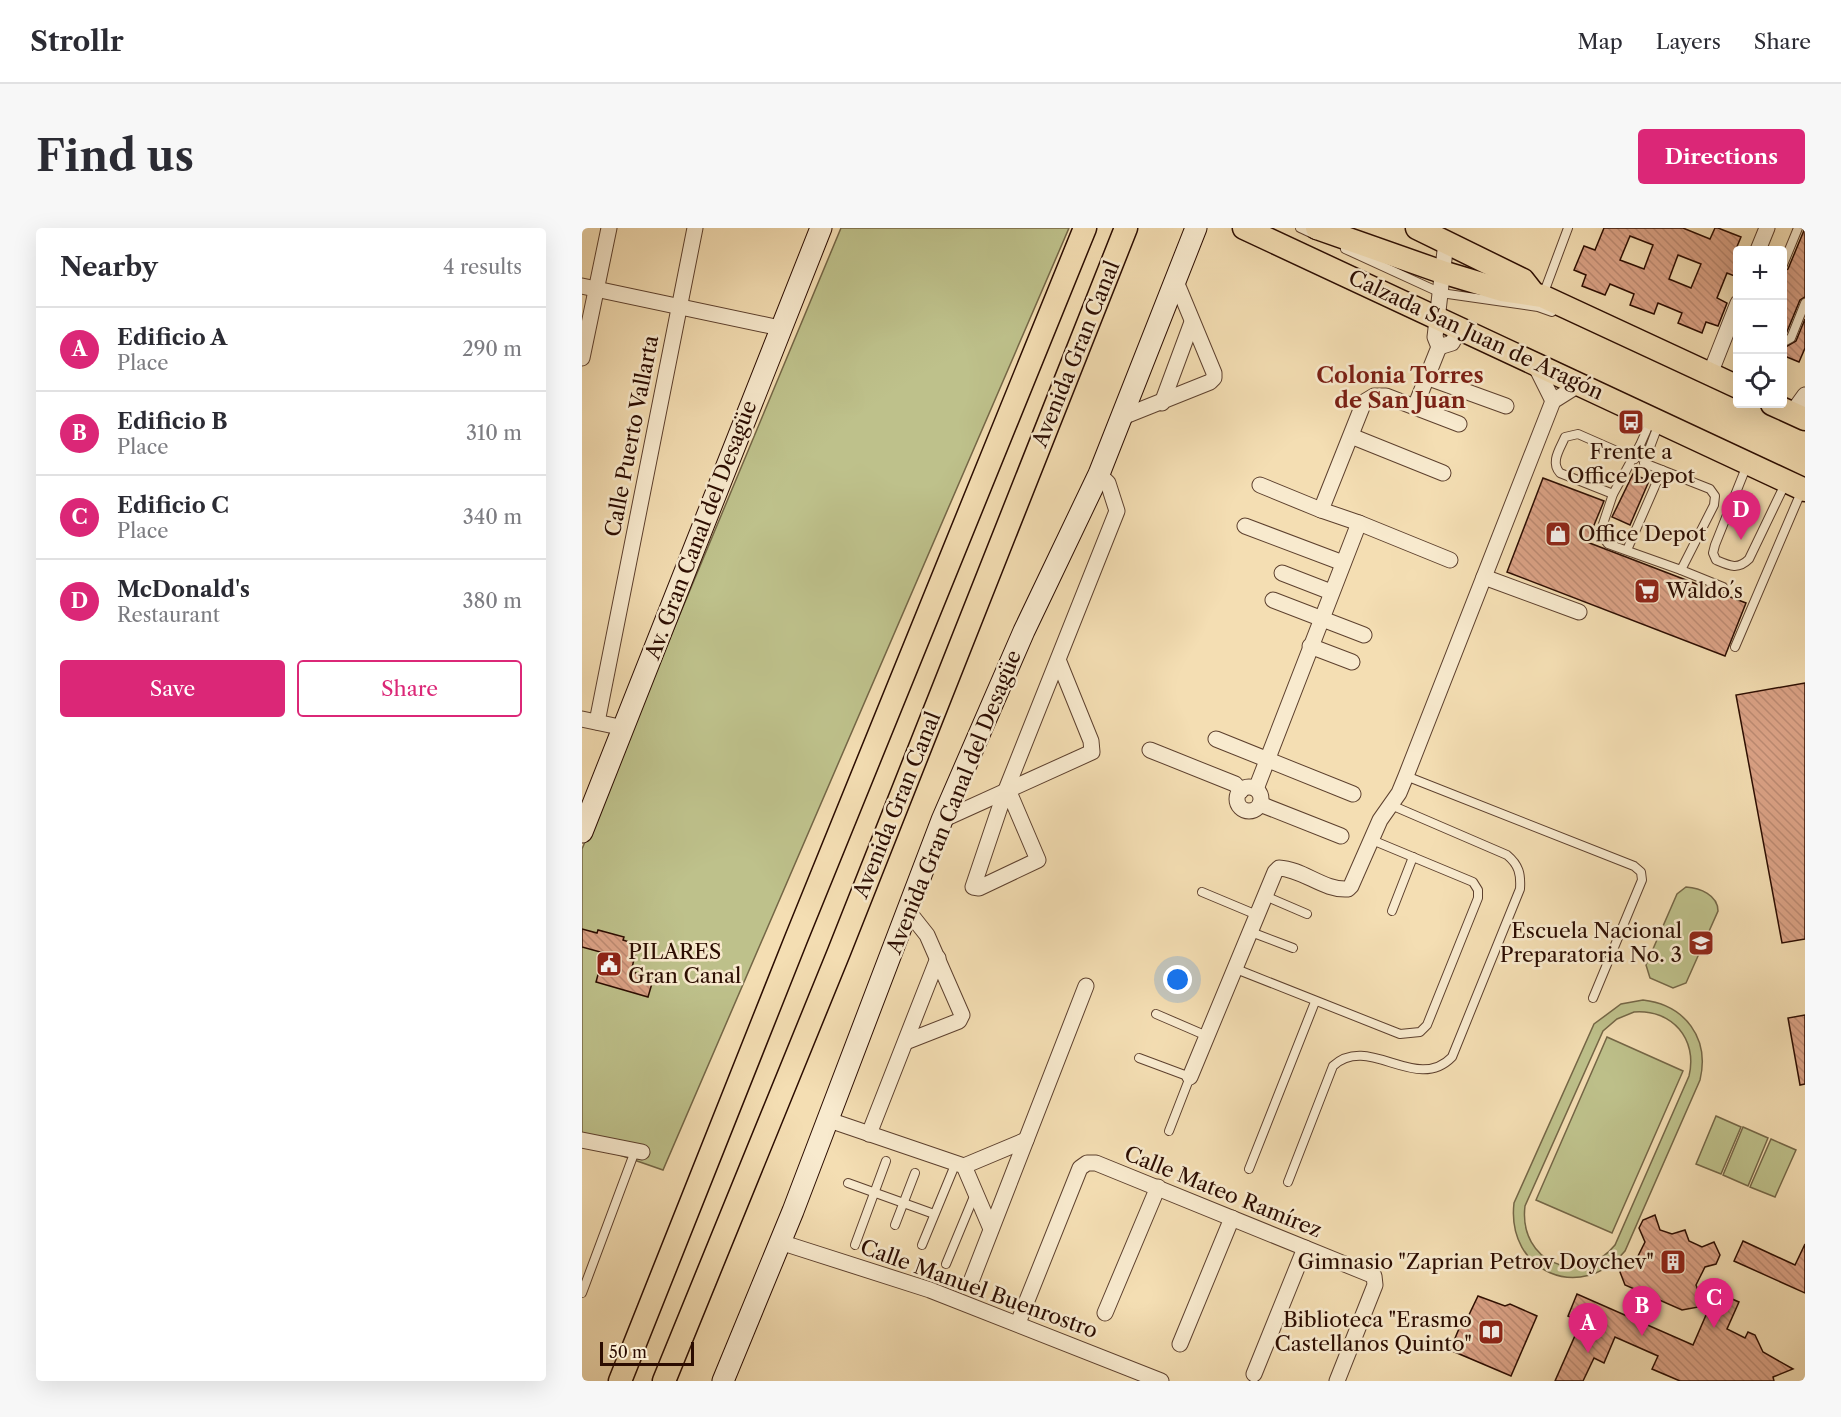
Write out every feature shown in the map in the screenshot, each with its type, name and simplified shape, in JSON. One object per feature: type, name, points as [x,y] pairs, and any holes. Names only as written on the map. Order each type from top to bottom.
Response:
[{"type":"main road","points":[[620,1381],[796,939],[1085,228]]},
{"type":"main road","name":"Avenida Gran Canal","points":[[664,1381],[839,952],[1126,228]]},
{"type":"main road","name":"Calzada San Juan de Aragón","points":[[1244,228],[1446,319],[1534,363],[1798,486]]},
{"type":"main road","name":"Calzada San Juan de Aragón","points":[[1317,228],[1441,283],[1538,295],[1733,385]]},
{"type":"main road","points":[[1418,228],[1522,280],[1538,295]]},
{"type":"street","points":[[582,358],[589,287],[609,228]]},
{"type":"street","name":"Calle Puerto Vallarta","points":[[589,721],[695,228]]},
{"type":"street","name":"Av. Gran Canal del Desagüe","points":[[582,832],[821,228]]},
{"type":"street","name":"Avenida Gran Canal del Desagüe","points":[[723,1381],[780,1242],[942,820],[1024,631],[1099,474],[1196,228]]},
{"type":"street","points":[[1760,246],[1767,228]]},
{"type":"street","points":[[1437,351],[1452,343],[1441,283],[1446,242]]},
{"type":"street","points":[[1120,418],[1162,403],[1214,378],[1175,279]]},
{"type":"street","points":[[589,287],[780,328]]},
{"type":"street","points":[[1710,374],[1733,314]]},
{"type":"street","points":[[1415,407],[1437,351],[1435,337],[1446,319]]},
{"type":"street","points":[[1162,403],[1192,322]]},
{"type":"street","points":[[1534,363],[1553,401]]},
{"type":"street","points":[[1426,377],[1506,406]]},
{"type":"street","points":[[1190,1077],[1265,896],[1279,868],[1348,889],[1371,840],[1406,776],[1553,401],[1580,384]]},
{"type":"street","points":[[1321,510],[1364,402],[1374,396],[1386,396],[1459,424]]},
{"type":"street","points":[[1351,436],[1443,473]]},
{"type":"street","points":[[1007,793],[1038,860],[978,888],[973,887],[1007,793],[1117,512],[1108,483],[1099,474]]},
{"type":"street","points":[[1260,485],[1450,560]]},
{"type":"street","points":[[1253,795],[1359,523]]},
{"type":"street","points":[[1245,526],[1343,563]]},
{"type":"street","points":[[1282,573],[1332,592]]},
{"type":"street","points":[[1484,577],[1579,612]]},
{"type":"street","points":[[1273,600],[1364,635]]},
{"type":"street","points":[[1310,646],[1352,662]]},
{"type":"street","points":[[942,820],[1007,793],[1092,752],[1091,741],[1059,662]]},
{"type":"street","points":[[589,721],[624,728]]},
{"type":"street","points":[[1216,739],[1353,794]]},
{"type":"street","points":[[1150,750],[1236,784],[1253,795],[1341,836]]},
{"type":"street","points":[[908,910],[927,935],[961,1012],[961,1018],[908,1041]]},
{"type":"street","points":[[869,1134],[908,1041],[938,958]]},
{"type":"street","points":[[972,1279],[1086,986]]},
{"type":"street","points":[[826,1119],[959,1166],[976,1193],[991,1229]]},
{"type":"street","points":[[582,1140],[638,1151]]},
{"type":"street","points":[[959,1166],[1026,1140]]},
{"type":"street","name":"Calle Mateo Ramírez","points":[[1018,1323],[1080,1168],[1087,1163],[1096,1163],[1371,1274],[1376,1278],[1337,1381]]},
{"type":"street","points":[[1105,1314],[1158,1187]]},
{"type":"street","points":[[1180,1344],[1232,1218]]},
{"type":"street","name":"Calle Manuel Buenrostro","points":[[780,1242],[930,1290],[1018,1323],[1125,1374],[1161,1381]]},
{"type":"street","points":[[1254,1374],[1305,1248]]},
{"type":"lane","points":[[1263,228],[1446,319],[1505,339]]},
{"type":"lane","points":[[1300,228],[1441,283],[1576,320],[1733,392]]},
{"type":"lane","points":[[1538,295],[1568,228]]},
{"type":"lane","points":[[1787,255],[1798,228]]},
{"type":"lane","points":[[1787,340],[1791,338],[1805,303]]},
{"type":"lane","points":[[1780,408],[1796,411]]},
{"type":"lane","points":[[1655,420],[1613,494],[1600,532],[1602,539],[1608,544],[1723,587]]},
{"type":"lane","points":[[1644,463],[1655,420]]},
{"type":"lane","points":[[1613,494],[1560,473],[1556,469],[1554,462],[1565,437],[1578,435],[1710,489],[1715,496],[1714,505],[1681,570]]},
{"type":"lane","points":[[1747,464],[1713,553],[1716,560],[1733,568],[1742,566],[1749,558],[1798,486]]},
{"type":"lane","points":[[1627,550],[1662,470]]},
{"type":"lane","points":[[1735,647],[1798,486]]},
{"type":"lane","points":[[1406,776],[1634,866],[1641,872],[1642,880],[1593,998]]},
{"type":"lane","points":[[1288,1182],[1333,1066],[1340,1060],[1347,1057],[1367,1056],[1412,1071],[1437,1069],[1452,1057],[1520,889],[1521,876],[1517,864],[1508,855],[1391,805]]},
{"type":"lane","points":[[1236,969],[1400,1034],[1420,1032],[1427,1025],[1478,898],[1478,890],[1473,882],[1371,840]]},
{"type":"lane","points":[[1392,911],[1413,857]]},
{"type":"lane","points":[[1202,892],[1257,915]]},
{"type":"lane","points":[[1265,896],[1307,914]]},
{"type":"lane","points":[[1251,932],[1293,948]]},
{"type":"lane","points":[[1249,1169],[1315,1002]]},
{"type":"lane","points":[[1156,1014],[1207,1036]]},
{"type":"lane","points":[[1139,1058],[1190,1077],[1169,1131]]},
{"type":"lane","points":[[582,1293],[638,1151]]},
{"type":"lane","points":[[855,1245],[886,1161]]},
{"type":"lane","points":[[922,1245],[934,1214],[959,1166]]},
{"type":"lane","points":[[895,1226],[915,1173]]},
{"type":"lane","points":[[848,1183],[934,1214]]},
{"type":"lane","points":[[946,1264],[976,1193]]},
{"type":"green space","points":[[841,228],[1069,228],[663,1170],[582,1142],[582,849]]},
{"type":"green space","points":[[1686,887],[1707,893],[1715,901],[1718,911],[1686,983],[1673,988],[1650,978],[1646,965],[1677,894]]},
{"type":"green space","points":[[1643,1000],[1658,1003],[1682,1016],[1691,1026],[1701,1050],[1700,1080],[1625,1251],[1607,1267],[1588,1276],[1568,1277],[1550,1273],[1534,1262],[1522,1247],[1515,1227],[1514,1203],[1594,1024],[1621,1004]],"holes":[[[1634,1012],[1648,1012],[1670,1021],[1686,1039],[1690,1050],[1689,1076],[1615,1245],[1601,1258],[1585,1265],[1569,1266],[1554,1263],[1541,1254],[1531,1242],[1525,1226],[1525,1206],[1603,1031],[1617,1019]]]},
{"type":"green space","points":[[1607,1037],[1683,1071],[1612,1233],[1536,1200]]},
{"type":"green space","points":[[1716,1116],[1741,1127],[1721,1174],[1696,1164]]},
{"type":"green space","points":[[1743,1127],[1768,1138],[1748,1186],[1723,1175]]},
{"type":"green space","points":[[1771,1139],[1796,1150],[1775,1197],[1750,1187]]},
{"type":"building","points":[[1604,228],[1683,228],[1710,239],[1715,228],[1718,228],[1741,237],[1737,246],[1733,246],[1733,275],[1727,273],[1717,298],[1727,303],[1718,326],[1706,322],[1702,333],[1678,323],[1682,313],[1658,303],[1654,314],[1630,305],[1634,294],[1610,284],[1605,295],[1582,286],[1586,275],[1574,270],[1584,246],[1595,250]],"holes":[[[1630,236],[1653,245],[1644,269],[1620,260]],[[1678,255],[1701,264],[1691,288],[1669,279]]]},
{"type":"building","points":[[1805,228],[1805,297],[1800,300],[1787,332],[1787,270]]},
{"type":"building","points":[[1805,319],[1805,348],[1799,362],[1787,357],[1787,346],[1796,341]]},
{"type":"building","points":[[1633,474],[1649,481],[1630,525],[1612,517]]},
{"type":"building","points":[[1543,478],[1604,501],[1587,542],[1746,603],[1725,656],[1507,572]]},
{"type":"building","points":[[1805,683],[1805,939],[1782,943],[1736,695]]},
{"type":"building","name":"PILARES Gran Canal","points":[[582,929],[597,933],[598,930],[624,937],[623,940],[638,945],[631,971],[653,980],[648,997],[596,982],[604,953],[582,947]]},
{"type":"building","points":[[1805,1015],[1805,1084],[1800,1085],[1788,1018]]},
{"type":"building","name":"Gimnasio \"Zaprian Petrov Doychev\"","points":[[1655,1215],[1660,1230],[1672,1234],[1685,1230],[1689,1241],[1702,1247],[1714,1242],[1720,1255],[1716,1264],[1705,1267],[1696,1285],[1704,1306],[1682,1310],[1625,1285],[1620,1272],[1623,1263],[1636,1260],[1645,1242],[1639,1228],[1643,1220]]},
{"type":"building","points":[[1743,1241],[1795,1265],[1805,1244],[1805,1293],[1734,1261]]},
{"type":"building","points":[[1716,1292],[1739,1302],[1727,1329],[1745,1338],[1748,1332],[1755,1335],[1763,1352],[1793,1369],[1773,1377],[1774,1381],[1680,1381],[1652,1369],[1658,1356],[1615,1337],[1604,1363],[1594,1358],[1583,1381],[1555,1381],[1581,1322],[1568,1316],[1577,1294],[1693,1345]]},
{"type":"building","name":"Biblioteca \"Erasmo Castellanos Quinto\"","points":[[1478,1296],[1505,1306],[1510,1304],[1537,1316],[1511,1376],[1450,1350],[1461,1324],[1466,1321]]},
{"type":"place","name":"Frente a Office Depot","points":[[1631,422]]},
{"type":"place","name":"Office Depot","points":[[1558,534]]},
{"type":"place","name":"McDonald's","points":[[1741,540]]},
{"type":"place","name":"Waldo´s","points":[[1647,591]]},
{"type":"place","name":"Escuela Nacional Preparatoria No. 3","points":[[1701,943]]},
{"type":"place","name":"PILARES Gran Canal","points":[[609,964]]},
{"type":"place","name":"Gimnasio \"Zaprian Petrov Doychev\"","points":[[1673,1262]]},
{"type":"place","name":"Edificio C","points":[[1714,1328]]},
{"type":"place","name":"Biblioteca \"Erasmo Castellanos Quinto\"","points":[[1491,1332]]},
{"type":"place","name":"Edificio B","points":[[1642,1336]]},
{"type":"place","name":"Edificio A","points":[[1588,1353]]},
{"type":"district","name":"Colonia Torres de San Juan","points":[[1400,388]]}]
